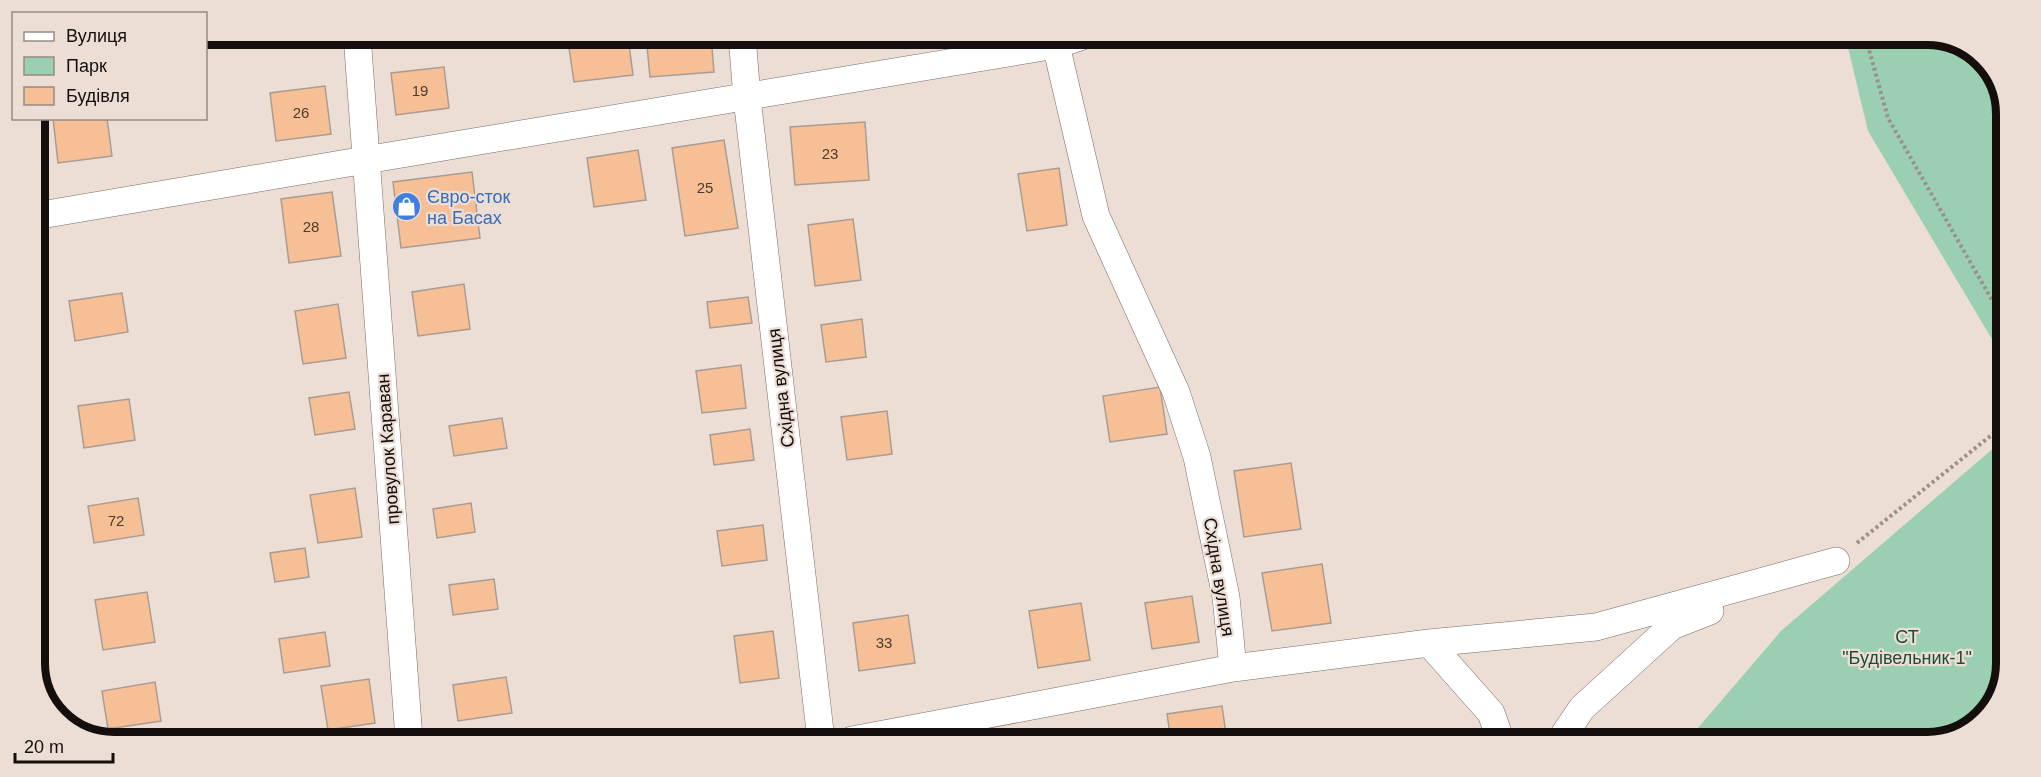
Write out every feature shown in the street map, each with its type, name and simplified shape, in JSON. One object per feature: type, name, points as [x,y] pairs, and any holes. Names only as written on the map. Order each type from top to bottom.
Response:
[{"type":"street","name":"провулок Караван","points":[[358,45],[408,732]]},
{"type":"street","name":"Східна вулиця","points":[[743,45],[820,732]]},
{"type":"street","points":[[45,214],[366,159],[747,98],[1045,45]]},
{"type":"street","name":"Східна вулиця","points":[[1069,45],[1096,216],[1176,392],[1197,457],[1226,597],[1233,668]]},
{"type":"street","points":[[894,732],[1233,668],[1429,643],[1596,627],[1836,561]]},
{"type":"street","points":[[1566,732],[1582,708],[1672,626],[1836,561]]},
{"type":"street","points":[[1429,643],[1491,713],[1498,732]]},
{"type":"path","points":[[1868,45],[1888,118],[1996,307]]},
{"type":"path","points":[[1836,561],[1996,431]]},
{"type":"green space","points":[[1847,45],[1927,45],[1949,49],[1958,52],[1976,65],[1987,79],[1996,109],[1996,346],[1868,131]]},
{"type":"green space","name":"СТ \"Будівельник-1\"","points":[[1996,446],[1996,663],[1987,698],[1976,712],[1954,727],[1927,732],[1695,732],[1781,631]]},
{"type":"building","points":[[569,45],[629,45],[633,75],[574,82]]},
{"type":"building","points":[[647,45],[712,45],[714,72],[650,77]]},
{"type":"building","points":[[444,67],[449,108],[396,115],[391,73]]},
{"type":"building","points":[[325,86],[331,134],[276,141],[270,93]]},
{"type":"building","points":[[53,120],[107,120],[112,156],[58,163]]},
{"type":"building","points":[[865,122],[869,180],[795,185],[790,127]]},
{"type":"building","points":[[724,140],[738,228],[685,236],[672,148]]},
{"type":"building","points":[[638,150],[646,200],[594,207],[587,158]]},
{"type":"building","points":[[1059,168],[1067,225],[1027,231],[1018,174]]},
{"type":"building","points":[[472,172],[480,238],[401,248],[393,182]]},
{"type":"building","points":[[332,192],[341,256],[289,263],[281,199]]},
{"type":"building","points":[[853,219],[861,280],[815,286],[808,225]]},
{"type":"building","points":[[464,284],[470,329],[418,336],[412,292]]},
{"type":"building","points":[[122,293],[128,332],[75,341],[69,301]]},
{"type":"building","points":[[748,297],[752,323],[710,328],[707,302]]},
{"type":"building","points":[[338,304],[346,358],[303,364],[295,311]]},
{"type":"building","points":[[862,319],[866,357],[826,362],[821,325]]},
{"type":"building","points":[[741,365],[746,408],[702,413],[696,371]]},
{"type":"building","points":[[1160,387],[1167,434],[1110,442],[1103,396]]},
{"type":"building","points":[[349,392],[355,429],[315,435],[309,398]]},
{"type":"building","points":[[129,399],[135,440],[84,448],[78,406]]},
{"type":"building","points":[[887,411],[892,454],[847,460],[841,417]]},
{"type":"building","points":[[502,418],[507,448],[454,456],[449,426]]},
{"type":"building","points":[[750,429],[754,460],[714,465],[710,435]]},
{"type":"building","points":[[1291,463],[1301,529],[1244,537],[1234,471]]},
{"type":"building","points":[[355,488],[362,537],[318,543],[310,495]]},
{"type":"building","points":[[138,498],[144,535],[94,543],[88,506]]},
{"type":"building","points":[[471,503],[475,532],[437,538],[433,509]]},
{"type":"building","points":[[763,525],[767,560],[722,566],[717,531]]},
{"type":"building","points":[[305,548],[309,577],[275,582],[270,553]]},
{"type":"building","points":[[1322,564],[1331,623],[1272,631],[1262,573]]},
{"type":"building","points":[[494,579],[498,609],[453,615],[449,585]]},
{"type":"building","points":[[147,592],[155,642],[103,650],[95,600]]},
{"type":"building","points":[[1192,596],[1199,642],[1152,649],[1145,603]]},
{"type":"building","points":[[1081,603],[1090,660],[1038,668],[1029,611]]},
{"type":"building","points":[[908,615],[915,663],[859,671],[853,623]]},
{"type":"building","points":[[773,631],[779,678],[740,683],[734,636]]},
{"type":"building","points":[[325,632],[330,666],[284,673],[279,639]]},
{"type":"building","points":[[506,677],[512,713],[458,721],[453,685]]},
{"type":"building","points":[[369,679],[375,723],[328,730],[321,686]]},
{"type":"building","points":[[155,682],[161,721],[108,729],[102,691]]},
{"type":"building","points":[[1222,706],[1226,732],[1170,732],[1167,714]]},
{"type":"place","name":"Євро-сток на Басах","points":[[406,207]]}]
